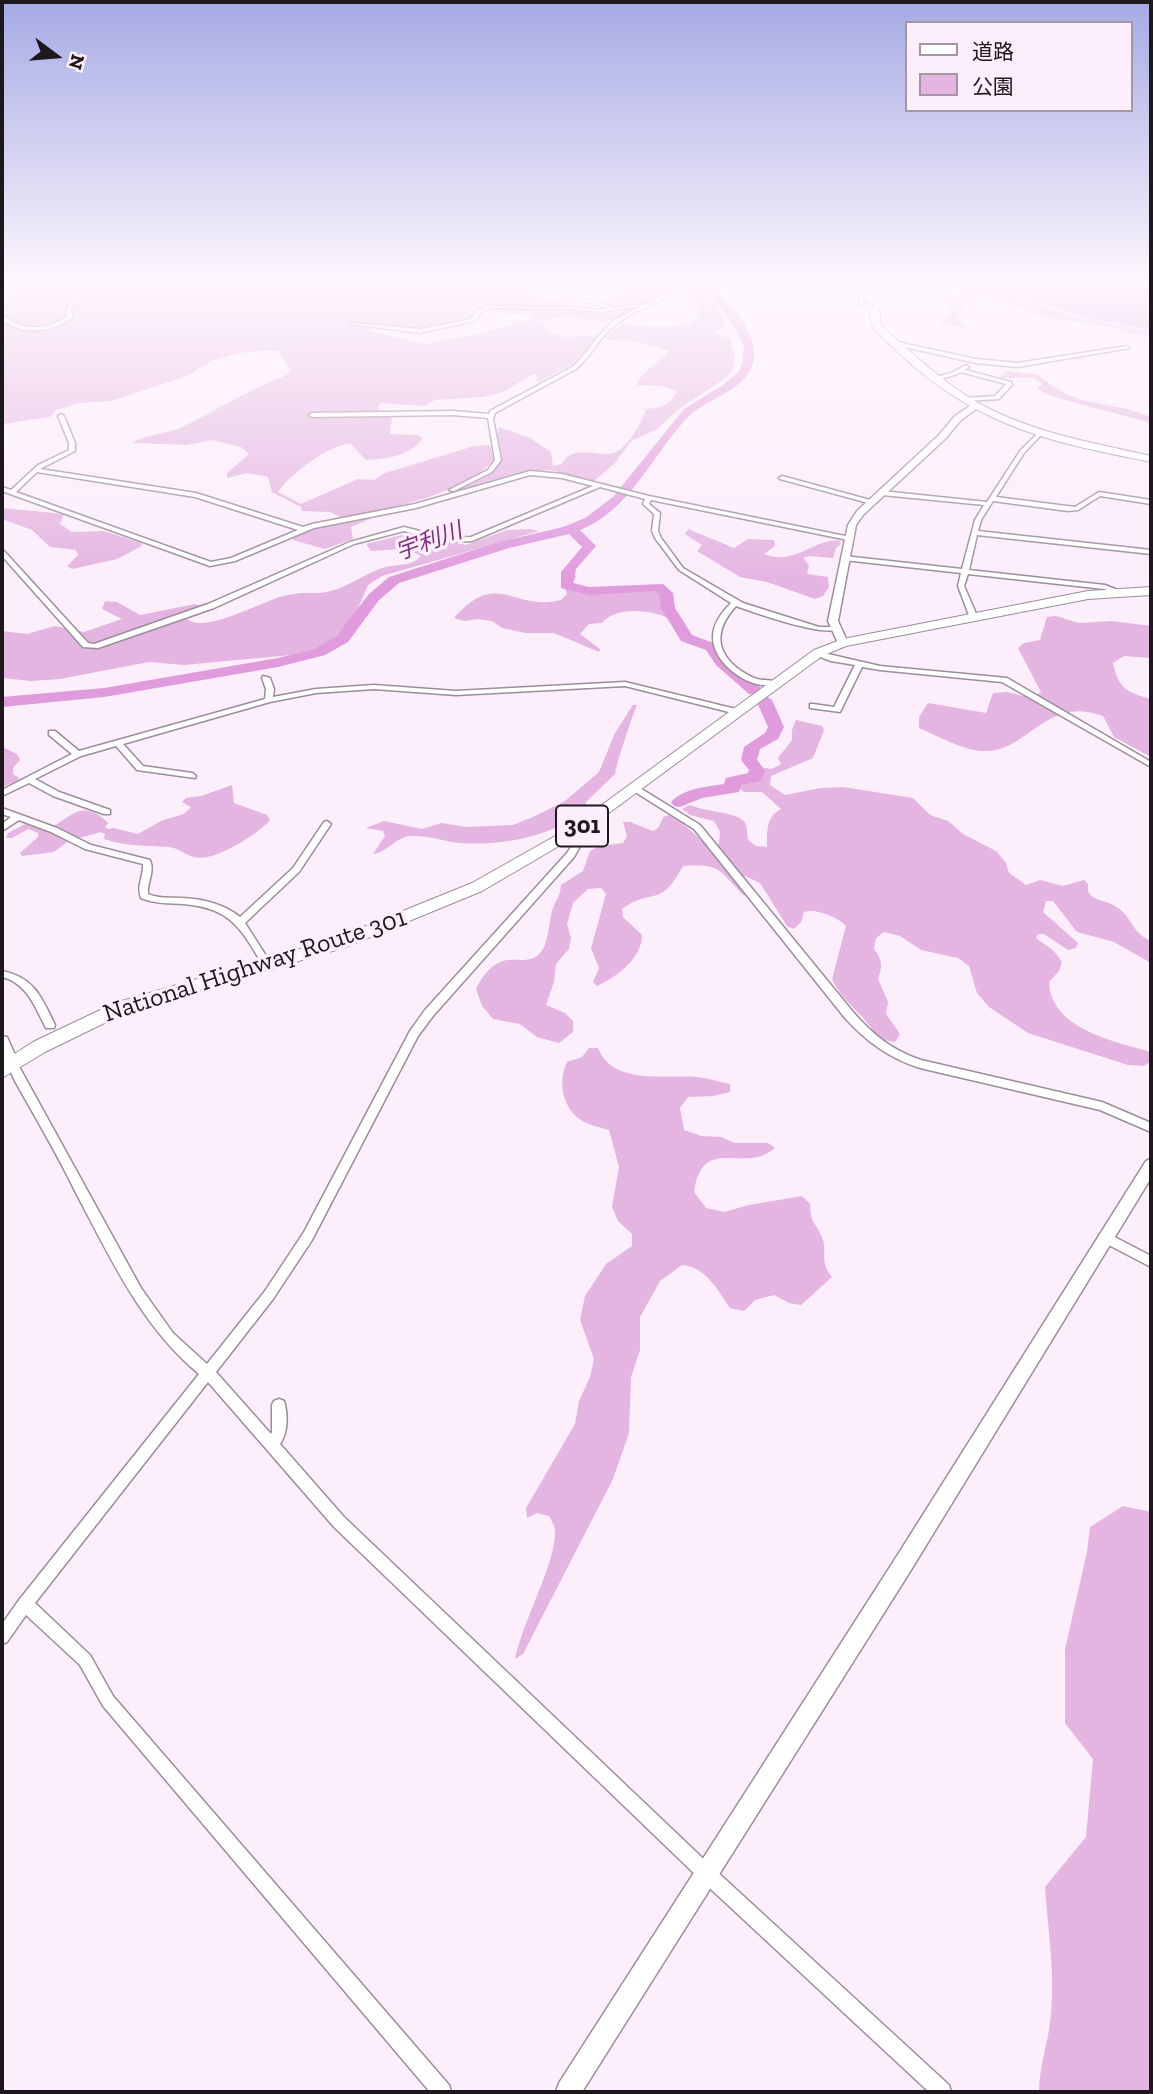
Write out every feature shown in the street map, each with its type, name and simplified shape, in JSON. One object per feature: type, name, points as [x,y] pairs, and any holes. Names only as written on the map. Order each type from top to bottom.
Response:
[{"type":"main road","points":[[945,385],[976,407],[1040,433],[1151,459]]},
{"type":"main road","name":"National Highway Route 301","points":[[7,1067],[40,1047],[121,1007],[376,930],[477,887],[578,829],[818,653],[844,643],[974,618],[1118,592],[1151,591]]},
{"type":"street","points":[[416,506],[480,477],[496,466],[498,454],[490,416],[496,408],[540,385]]},
{"type":"street","points":[[965,399],[997,398],[1009,385]]},
{"type":"street","points":[[844,643],[835,629],[834,611],[848,538],[860,513],[958,418],[976,407]]},
{"type":"street","points":[[312,415],[490,416]]},
{"type":"street","points":[[13,491],[36,470],[72,451],[72,443],[61,416]]},
{"type":"street","points":[[974,618],[961,591],[974,533],[1021,452],[1040,433]]},
{"type":"street","points":[[36,470],[196,495],[302,529]]},
{"type":"street","points":[[2,489],[209,564],[233,561],[302,529],[416,506],[530,473],[562,477],[639,496],[848,538]]},
{"type":"street","points":[[782,478],[872,502]]},
{"type":"street","points":[[2,552],[86,645],[94,646],[211,606],[352,543],[404,530],[447,540],[472,539],[599,486]]},
{"type":"street","points":[[882,493],[1068,509],[1076,509],[1099,494],[1151,502]]},
{"type":"street","points":[[649,498],[646,504],[657,513],[655,531],[676,564],[735,603],[819,629],[835,629]]},
{"type":"street","points":[[974,533],[1151,552]]},
{"type":"street","points":[[844,558],[1105,587],[1118,592]]},
{"type":"street","points":[[735,603],[716,628],[716,646],[728,665],[751,679],[774,684]]},
{"type":"street","points":[[818,653],[828,658],[859,664],[1004,680],[1151,765]]},
{"type":"street","points":[[813,706],[837,710],[859,664]]},
{"type":"street","points":[[265,678],[270,689],[269,700]]},
{"type":"street","points":[[2,793],[78,754],[269,700],[358,687],[445,693],[625,684],[737,712]]},
{"type":"street","points":[[52,733],[78,754]]},
{"type":"street","points":[[118,743],[140,768],[192,776]]},
{"type":"street","points":[[28,779],[55,794],[107,812]]},
{"type":"street","points":[[635,788],[697,827],[849,1015],[870,1039],[891,1054],[920,1065],[1102,1106],[1151,1128]]},
{"type":"street","points":[[2,811],[54,830],[88,847],[147,862],[149,868],[142,890],[144,896],[151,900],[189,902],[214,907],[242,922],[267,965]]},
{"type":"street","points":[[2,828],[18,817]]},
{"type":"street","points":[[242,922],[263,898],[296,870],[327,824]]},
{"type":"street","points":[[2,1637],[24,1605],[269,1295],[308,1236],[414,1034],[429,1013],[571,855],[579,841],[578,829]]},
{"type":"street","points":[[2,974],[22,980],[36,996],[50,1025]]},
{"type":"street","points":[[2,1041],[7,1067],[40,1119],[123,1270],[152,1314],[195,1363],[209,1374],[339,1522],[707,1874],[942,2092]]},
{"type":"street","points":[[568,2092],[1151,1165]]},
{"type":"street","points":[[1107,1238],[1151,1262]]},
{"type":"street","points":[[272,1444],[279,1434],[279,1405]]},
{"type":"street","points":[[24,1605],[85,1660],[108,1701],[442,2092]]},
{"type":"green space","points":[[2,385],[160,385],[111,401],[80,403],[56,410],[50,417],[2,424]]},
{"type":"green space","points":[[265,385],[515,385],[501,393],[435,400],[424,406],[380,403],[378,409],[392,418],[390,434],[417,435],[423,438],[418,444],[405,453],[366,460],[351,444],[342,445],[322,454],[291,477],[278,492],[301,504],[358,479],[374,480],[385,473],[474,446],[490,445],[494,460],[469,480],[417,501],[367,513],[372,518],[351,527],[353,539],[325,549],[293,540],[294,534],[340,521],[340,517],[330,512],[302,511],[301,507],[272,492],[268,477],[247,473],[227,478],[227,473],[249,454],[241,447],[212,440],[186,445],[133,443],[180,428]]},
{"type":"green space","points":[[637,385],[716,385],[680,408],[657,429],[630,442],[615,463],[594,481],[549,470],[510,475],[445,495],[483,478],[502,461],[497,434],[499,427],[530,438],[551,452],[553,466],[562,464],[566,458],[576,453],[614,453],[632,437],[646,409],[668,403],[677,391],[662,386]]},
{"type":"green space","points":[[1041,385],[1051,385],[1078,399],[1151,417],[1151,423],[1050,396],[1037,389]]},
{"type":"green space","points":[[2,508],[64,514],[60,524],[72,532],[104,531],[141,543],[142,546],[117,559],[72,569],[67,566],[78,555],[76,550],[50,547],[32,530],[2,519]]},
{"type":"green space","points":[[688,529],[734,548],[748,539],[774,540],[775,546],[764,554],[775,557],[794,555],[829,541],[839,540],[841,544],[836,548],[833,558],[803,558],[809,565],[807,574],[828,577],[829,587],[823,596],[815,599],[767,582],[740,577],[697,551],[702,545],[685,534]]},
{"type":"green space","points":[[507,530],[539,531],[382,576],[368,585],[356,613],[341,630],[328,643],[314,650],[291,655],[184,665],[149,662],[60,679],[31,681],[2,678],[2,631],[27,634],[55,626],[84,632],[122,619],[102,609],[105,601],[117,602],[140,615],[195,604],[201,606],[189,612],[187,619],[195,623],[206,623],[283,596],[329,592],[378,570],[410,563],[421,556],[407,549],[371,551],[366,544],[410,533],[466,545]]},
{"type":"green space","points":[[571,571],[576,576],[573,584],[589,590],[612,592],[655,589],[665,598],[666,608],[673,617],[671,620],[655,613],[635,611],[616,614],[602,623],[589,624],[580,634],[600,649],[599,652],[554,633],[525,633],[502,628],[492,621],[464,621],[454,618],[469,603],[494,593],[530,601],[561,600],[567,594],[561,578]]},
{"type":"green space","points":[[1056,616],[1079,623],[1112,621],[1151,626],[1151,658],[1124,656],[1113,663],[1118,679],[1125,688],[1151,699],[1151,757],[1114,737],[1103,716],[1083,711],[1052,718],[1012,744],[982,751],[966,748],[919,728],[919,717],[928,703],[986,713],[993,693],[1007,692],[1031,698],[1041,692],[1018,648],[1024,643],[1040,640],[1047,617]]},
{"type":"green space","points":[[633,705],[637,705],[615,774],[586,802],[586,810],[572,819],[526,838],[492,843],[459,843],[411,836],[373,854],[385,836],[383,831],[366,828],[384,821],[422,829],[442,823],[466,827],[513,825],[565,801],[599,772],[615,733]]},
{"type":"green space","points":[[796,720],[822,726],[824,730],[813,758],[771,776],[770,785],[785,795],[843,787],[913,798],[930,815],[948,821],[963,834],[996,851],[1006,863],[1009,873],[1026,885],[1040,880],[1063,886],[1084,880],[1092,897],[1121,910],[1139,933],[1151,941],[1151,963],[1114,942],[1077,932],[1053,901],[1046,901],[1043,912],[1078,943],[1076,948],[1068,950],[1044,934],[1038,934],[1036,938],[1054,951],[1062,962],[1059,971],[1049,982],[1052,998],[1060,1011],[1087,1031],[1151,1052],[1151,1061],[1144,1066],[1128,1065],[1028,1033],[989,1007],[977,993],[969,966],[958,958],[921,950],[900,936],[884,932],[876,938],[874,949],[881,963],[878,979],[888,1002],[886,1014],[900,1034],[895,1042],[878,1039],[832,979],[846,926],[826,914],[809,911],[804,912],[801,922],[794,929],[787,926],[760,883],[745,876],[737,879],[749,896],[743,895],[718,870],[705,866],[683,866],[662,893],[641,899],[622,909],[623,917],[642,935],[641,943],[627,966],[597,986],[593,982],[599,968],[591,948],[606,894],[601,888],[588,889],[573,903],[567,924],[571,938],[569,949],[556,964],[554,982],[546,1005],[565,1013],[573,1021],[573,1032],[559,1043],[537,1037],[520,1024],[493,1019],[482,1006],[476,989],[480,981],[498,963],[530,959],[539,954],[547,940],[552,911],[561,885],[583,871],[590,851],[600,846],[623,843],[627,836],[623,822],[653,831],[658,828],[664,816],[673,815],[709,847],[719,844],[720,832],[714,821],[690,815],[682,809],[690,805],[742,819],[749,841],[756,846],[767,847],[770,820],[781,809],[762,792],[744,792],[739,788],[743,783],[754,780],[765,768],[772,769],[781,764],[778,758],[792,740]]},
{"type":"green space","points":[[2,747],[17,754],[20,760],[13,768],[13,774],[19,778],[17,781],[2,787]]},
{"type":"green space","points":[[232,785],[234,803],[267,815],[270,820],[256,833],[212,856],[194,857],[173,848],[121,843],[104,839],[105,834],[101,832],[68,841],[54,852],[22,856],[20,853],[38,837],[38,833],[28,829],[12,838],[6,838],[8,833],[25,824],[47,830],[77,812],[84,811],[99,815],[108,823],[105,827],[108,829],[138,834],[163,820],[184,814],[191,807],[182,802],[186,798],[201,796]]},
{"type":"green space","points":[[589,1048],[598,1048],[605,1060],[627,1073],[656,1077],[697,1077],[730,1084],[730,1092],[688,1097],[680,1108],[684,1130],[701,1136],[721,1137],[735,1143],[768,1143],[775,1148],[751,1158],[715,1159],[706,1164],[699,1174],[694,1192],[706,1208],[724,1212],[802,1196],[810,1204],[812,1219],[823,1241],[824,1261],[832,1277],[801,1305],[789,1303],[774,1295],[755,1300],[744,1311],[730,1308],[710,1280],[690,1267],[682,1265],[660,1281],[640,1317],[640,1350],[631,1377],[629,1433],[613,1479],[523,1654],[515,1659],[545,1576],[555,1531],[549,1516],[537,1513],[527,1518],[526,1508],[575,1424],[579,1401],[590,1377],[594,1359],[580,1320],[585,1296],[606,1264],[632,1246],[632,1234],[618,1221],[612,1207],[619,1167],[609,1130],[578,1118],[568,1106],[563,1092],[567,1062],[582,1057]]},
{"type":"green space","points":[[1123,1506],[1151,1512],[1151,2092],[1039,2092],[1052,2006],[1045,1887],[1086,1837],[1093,1759],[1065,1723],[1065,1649],[1090,1527]]},
{"type":"waterway","name":"宇利川","points":[[2,702],[104,692],[278,662],[320,652],[343,638],[374,597],[394,580],[504,545],[568,530],[604,512],[630,485],[664,438],[688,411],[730,385]]},
{"type":"waterway","points":[[571,529],[589,546],[567,572],[566,585],[589,591],[658,587],[666,593],[668,608],[686,638],[711,647],[721,662],[755,691]]},
{"type":"waterway","points":[[680,802],[698,793],[733,788],[732,782],[755,777],[757,770],[749,760],[752,747],[772,736],[776,727],[764,700]]}]
